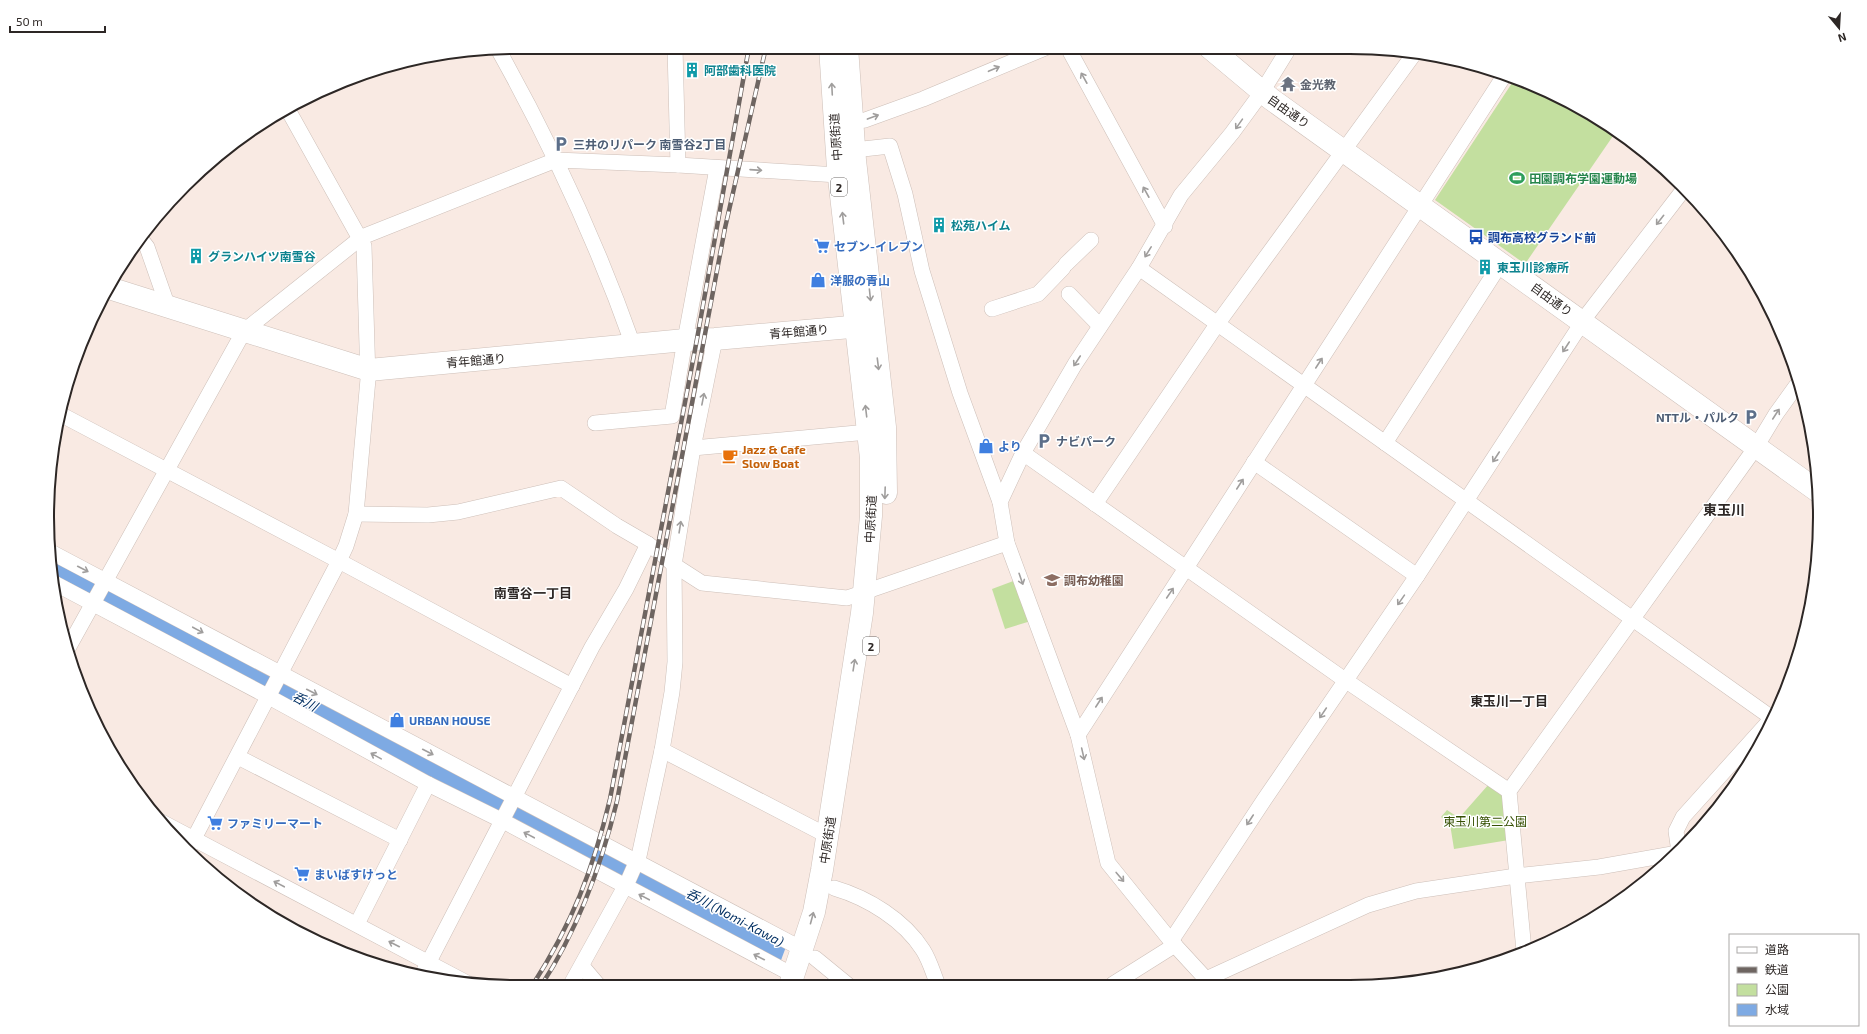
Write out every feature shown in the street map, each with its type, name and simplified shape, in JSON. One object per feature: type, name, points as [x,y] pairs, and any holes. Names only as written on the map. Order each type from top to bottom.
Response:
[{"type":"main road","name":"中原街道","points":[[802,968],[828,915],[834,888],[873,633],[869,550],[872,487],[854,150],[843,123],[831,54]]},
{"type":"main road","name":"中原街道","points":[[802,968],[828,836],[885,510],[887,454],[885,427],[864,326],[838,175],[843,123],[847,54]]},
{"type":"main road","name":"自由通り","points":[[1217,54],[1262,92],[1812,487]]},
{"type":"main road","name":"青年館通り","points":[[114,290],[369,370],[685,340],[715,339],[864,326]]},
{"type":"street","points":[[675,54],[678,164]]},
{"type":"street","points":[[843,123],[864,120],[923,98],[1030,54]]},
{"type":"street","points":[[1071,54],[1165,226]]},
{"type":"street","points":[[1000,502],[1023,453],[1075,364],[1139,268],[1165,226],[1181,195],[1232,133],[1262,92],[1285,54]]},
{"type":"street","points":[[501,55],[534,114],[556,160],[601,260],[633,345]]},
{"type":"street","points":[[1095,504],[1218,323],[1411,58]]},
{"type":"street","points":[[1078,735],[1501,80]]},
{"type":"street","points":[[290,113],[361,238],[364,246],[369,370],[356,514],[346,546],[339,561],[280,677],[191,844],[357,924],[453,975]]},
{"type":"street","points":[[854,150],[890,146],[905,194],[926,285],[965,408],[1000,502],[1007,543],[1078,735],[1108,863],[1173,943],[1207,980]]},
{"type":"street","points":[[72,642],[244,331],[361,238],[556,160],[678,164],[717,168],[838,175]]},
{"type":"street","points":[[595,422],[672,416],[717,168]]},
{"type":"street","points":[[1119,980],[1173,943],[1264,800],[1467,502],[1582,321],[1680,194]]},
{"type":"street","points":[[992,309],[1038,294],[1091,240]]},
{"type":"street","points":[[144,243],[147,247],[168,307]]},
{"type":"street","points":[[1385,443],[1501,263]]},
{"type":"street","points":[[1139,268],[1768,715]]},
{"type":"street","points":[[1070,294],[1100,326]]},
{"type":"street","points":[[574,980],[636,865],[662,750],[672,692],[675,662],[674,566],[693,448],[715,339]]},
{"type":"street","points":[[1523,946],[1509,791],[1756,447],[1776,414],[1794,388]]},
{"type":"street","points":[[65,417],[572,686]]},
{"type":"street","points":[[693,448],[868,432]]},
{"type":"street","points":[[1023,453],[1345,680],[1509,791]]},
{"type":"street","points":[[1254,462],[1417,576]]},
{"type":"street","points":[[356,514],[428,515],[458,512],[561,488],[617,526],[648,544],[664,555],[674,566],[702,583],[847,598],[1007,543]]},
{"type":"street","points":[[424,970],[592,647],[626,589],[648,544]]},
{"type":"street","points":[[56,555],[105,584],[636,865],[802,968]]},
{"type":"street","points":[[59,586],[270,695],[428,784],[504,819],[626,884],[802,968],[834,980]]},
{"type":"street","points":[[1678,843],[1676,831],[1683,817],[1760,731]]},
{"type":"street","points":[[662,750],[828,836]]},
{"type":"street","points":[[238,757],[400,840]]},
{"type":"street","points":[[357,924],[428,784]]},
{"type":"street","points":[[1210,980],[1368,905],[1425,889],[1516,876],[1599,867],[1666,854]]},
{"type":"street","points":[[834,888],[846,891],[876,906],[914,938],[924,951],[936,980]]},
{"type":"street","points":[[582,966],[594,980]]},
{"type":"green space","name":"田園調布学園運動場","points":[[1512,84],[1527,89],[1582,116],[1613,136],[1525,264],[1435,200]]},
{"type":"green space","points":[[1016,580],[1031,621],[1005,629],[992,589]]},
{"type":"green space","name":"東玉川第二公園","points":[[1489,784],[1505,795],[1509,840],[1454,849],[1450,824],[1441,817],[1447,810],[1459,818]]},
{"type":"water","name":"呑川","points":[[56,561],[783,944],[835,980],[808,980],[278,695],[58,579]]},
{"type":"pier","points":[[787,944],[830,973],[827,980],[806,980],[780,963]]},
{"type":"railway","points":[[536,980],[559,941],[580,896],[596,849],[610,799],[697,339],[748,54]]},
{"type":"railway","points":[[545,980],[566,942],[587,897],[604,850],[617,801],[725,228],[764,54]]},
{"type":"place","name":"阿部歯科医院","points":[[692,70]]},
{"type":"place","name":"金光教","points":[[1288,84]]},
{"type":"place","name":"三井のリパーク 南雪谷2丁目","points":[[561,144]]},
{"type":"place","name":"田園調布学園運動場","points":[[1517,178]]},
{"type":"place","name":"松苑ハイム","points":[[939,225]]},
{"type":"place","name":"調布高校グランド前","points":[[1476,237]]},
{"type":"place","name":"セブン-イレブン","points":[[822,246]]},
{"type":"place","name":"グランハイツ南雪谷","points":[[196,256]]},
{"type":"place","name":"東玉川診療所","points":[[1485,267]]},
{"type":"place","name":"洋服の青山","points":[[818,280]]},
{"type":"place","name":"NTTル・パルク","points":[[1751,417]]},
{"type":"place","name":"ナビパーク","points":[[1044,441]]},
{"type":"place","name":"より","points":[[986,446]]},
{"type":"place","name":"Jazz & Cafe Slow Boat","points":[[730,456]]},
{"type":"place","name":"調布幼稚園","points":[[1052,580]]},
{"type":"place","name":"URBAN HOUSE","points":[[397,720]]},
{"type":"place","name":"ファミリーマート","points":[[215,823]]},
{"type":"place","name":"まいばすけっと","points":[[302,874]]},
{"type":"district","name":"東玉川","points":[[1724,509]]},
{"type":"district","name":"南雪谷一丁目","points":[[533,593]]},
{"type":"district","name":"東玉川一丁目","points":[[1509,701]]},
{"type":"water label","name":"呑川 (Nomi-Kawa)","points":[[735,917]]}]
